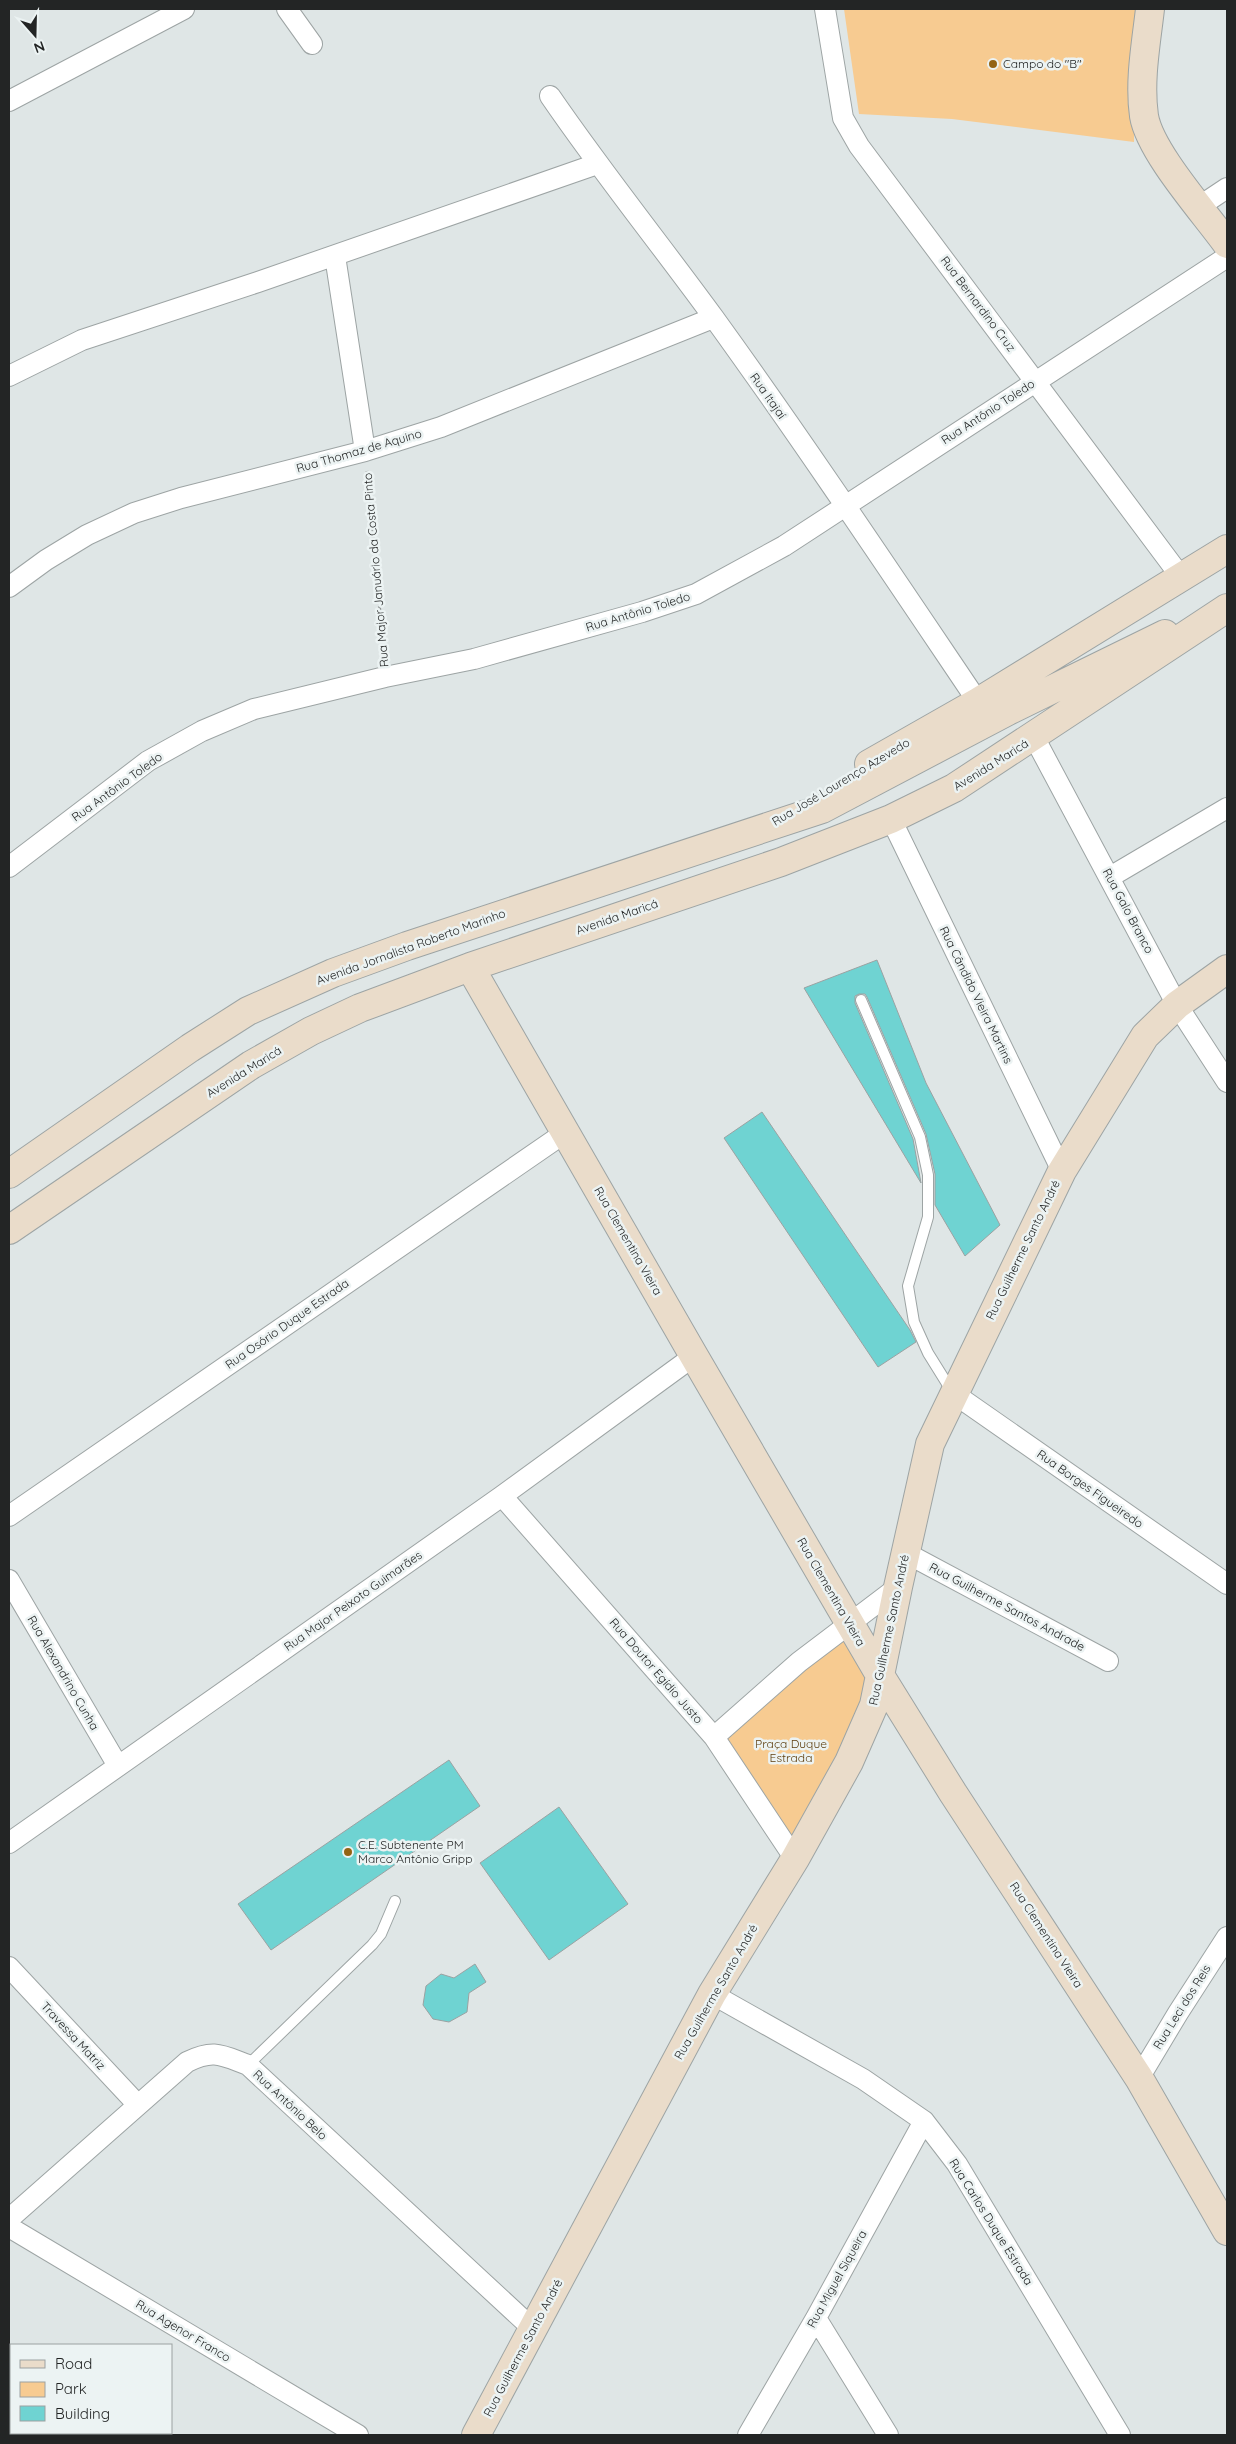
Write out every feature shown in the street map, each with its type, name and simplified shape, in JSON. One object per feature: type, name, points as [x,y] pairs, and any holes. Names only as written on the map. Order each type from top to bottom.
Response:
[{"type":"street","points":[[9,100],[184,9]]},
{"type":"street","points":[[287,9],[312,44]]},
{"type":"street","name":"Rua Bernardino Cruz","points":[[825,9],[843,118],[855,139],[1181,577]]},
{"type":"street","points":[[1150,9],[1145,52],[1144,117],[1164,161],[1227,244]]},
{"type":"street","name":"Rua Itajaí","points":[[550,96],[597,164],[714,318],[846,506],[978,702]]},
{"type":"street","points":[[9,376],[82,340],[335,256],[597,164]]},
{"type":"street","points":[[1200,206],[1227,188]]},
{"type":"street","points":[[335,256],[366,451]]},
{"type":"street","name":"Rua Antônio Toledo","points":[[9,867],[148,762],[202,730],[254,709],[385,677],[474,659],[642,612],[696,594],[784,546],[1227,257]]},
{"type":"street","name":"Rua Thomaz de Aquino","points":[[9,587],[46,560],[87,535],[134,513],[181,498],[366,451],[441,427],[714,318]]},
{"type":"street","name":"Rua José Lourenço Azevedo","points":[[766,827],[865,766],[978,702],[1227,549]]},
{"type":"street","name":"Rua José Lourenço Azevedo","points":[[766,827],[822,809],[1118,655],[1227,607]]},
{"type":"street","name":"Avenida Maricá","points":[[9,1230],[251,1065],[311,1031],[360,1008],[470,966],[781,862],[891,819],[954,788],[1034,737],[1227,607]]},
{"type":"street","name":"Rua Galo Branco","points":[[1034,737],[1110,876],[1177,1005],[1227,1082]]},
{"type":"street","points":[[1110,876],[1227,808]]},
{"type":"street","name":"Rua Cândido Vieira Martins","points":[[891,819],[1062,1171]]},
{"type":"street","name":"Avenida Jornalista Roberto Marinho","points":[[9,1174],[190,1048],[248,1011],[333,973],[407,946],[766,827]]},
{"type":"street","name":"Rua Clementina Vieira","points":[[470,966],[849,1622],[953,1793],[1139,2078],[1227,2231]]},
{"type":"street","name":"Rua Guilherme Santo André","points":[[476,2435],[712,1994],[795,1859],[849,1762],[874,1705],[882,1676],[898,1588],[930,1444],[1062,1171],[1145,1036],[1177,1005],[1227,969]]},
{"type":"street","name":"Rua Osório Duque Estrada","points":[[9,1516],[566,1132]]},
{"type":"street","name":"Rua Major Peixoto Guimarães","points":[[9,1843],[502,1496],[694,1356]]},
{"type":"street","name":"Rua Borges Figueiredo","points":[[953,1393],[1227,1584]]},
{"type":"street","name":"Rua Doutor Egídio Justo","points":[[502,1496],[714,1737],[795,1859]]},
{"type":"street","name":"Rua Guilherme Santos Andrade","points":[[906,1553],[1108,1661]]},
{"type":"street","name":"Rua Alexandrino Cunha","points":[[9,1580],[118,1766]]},
{"type":"street","points":[[714,1737],[799,1662],[849,1622],[898,1588]]},
{"type":"street","name":"Rua Leci dos Reis","points":[[1139,2078],[1178,2013],[1227,1938]]},
{"type":"street","name":"Travessa Matriz","points":[[9,1967],[138,2104]]},
{"type":"street","name":"Rua Carlos Duque Estrada","points":[[712,1994],[863,2079],[924,2121],[957,2164],[1120,2435]]},
{"type":"street","name":"Rua Antônio Belo","points":[[9,2219],[187,2062],[203,2054],[217,2053],[248,2066],[533,2329]]},
{"type":"street","name":"Rua Miguel Siqueira","points":[[748,2435],[816,2318],[924,2121]]},
{"type":"street","name":"Rua Agenor Franco","points":[[9,2227],[358,2435]]},
{"type":"street","points":[[816,2318],[888,2435]]},
{"type":"lane","points":[[861,1000],[920,1137],[928,1175],[928,1217],[908,1286],[914,1322],[928,1353],[953,1393]]},
{"type":"lane","points":[[248,2066],[372,1945],[381,1934],[395,1901]]},
{"type":"path","name":"Rua Major Januário da Costa Pinto","points":[[366,451],[385,677]]},
{"type":"green space","name":"Campo do \"B\"","points":[[844,9],[1136,9],[1134,142],[952,119],[859,114]]},
{"type":"green space","name":"Praça Duque Estrada","points":[[849,1622],[881,1677],[795,1859],[718,1742]]},
{"type":"building","points":[[877,960],[926,1083],[1000,1225],[965,1256],[935,1205],[935,1174],[926,1134],[867,997],[865,994],[855,996],[855,1003],[913,1139],[921,1183],[804,988]]},
{"type":"building","points":[[762,1112],[910,1330],[916,1342],[878,1367],[724,1138]]},
{"type":"building","points":[[449,1760],[480,1806],[271,1950],[238,1904]]},
{"type":"building","points":[[559,1807],[628,1904],[549,1960],[480,1863]]},
{"type":"building","points":[[475,1964],[486,1982],[469,1993],[467,2012],[449,2022],[433,2019],[423,2005],[426,1986],[441,1974],[454,1978]]},
{"type":"place","name":"Campo do \"B\"","points":[[993,64]]},
{"type":"place","name":"C.E. Subtenente PM Marco Antônio Gripp","points":[[348,1852]]}]
